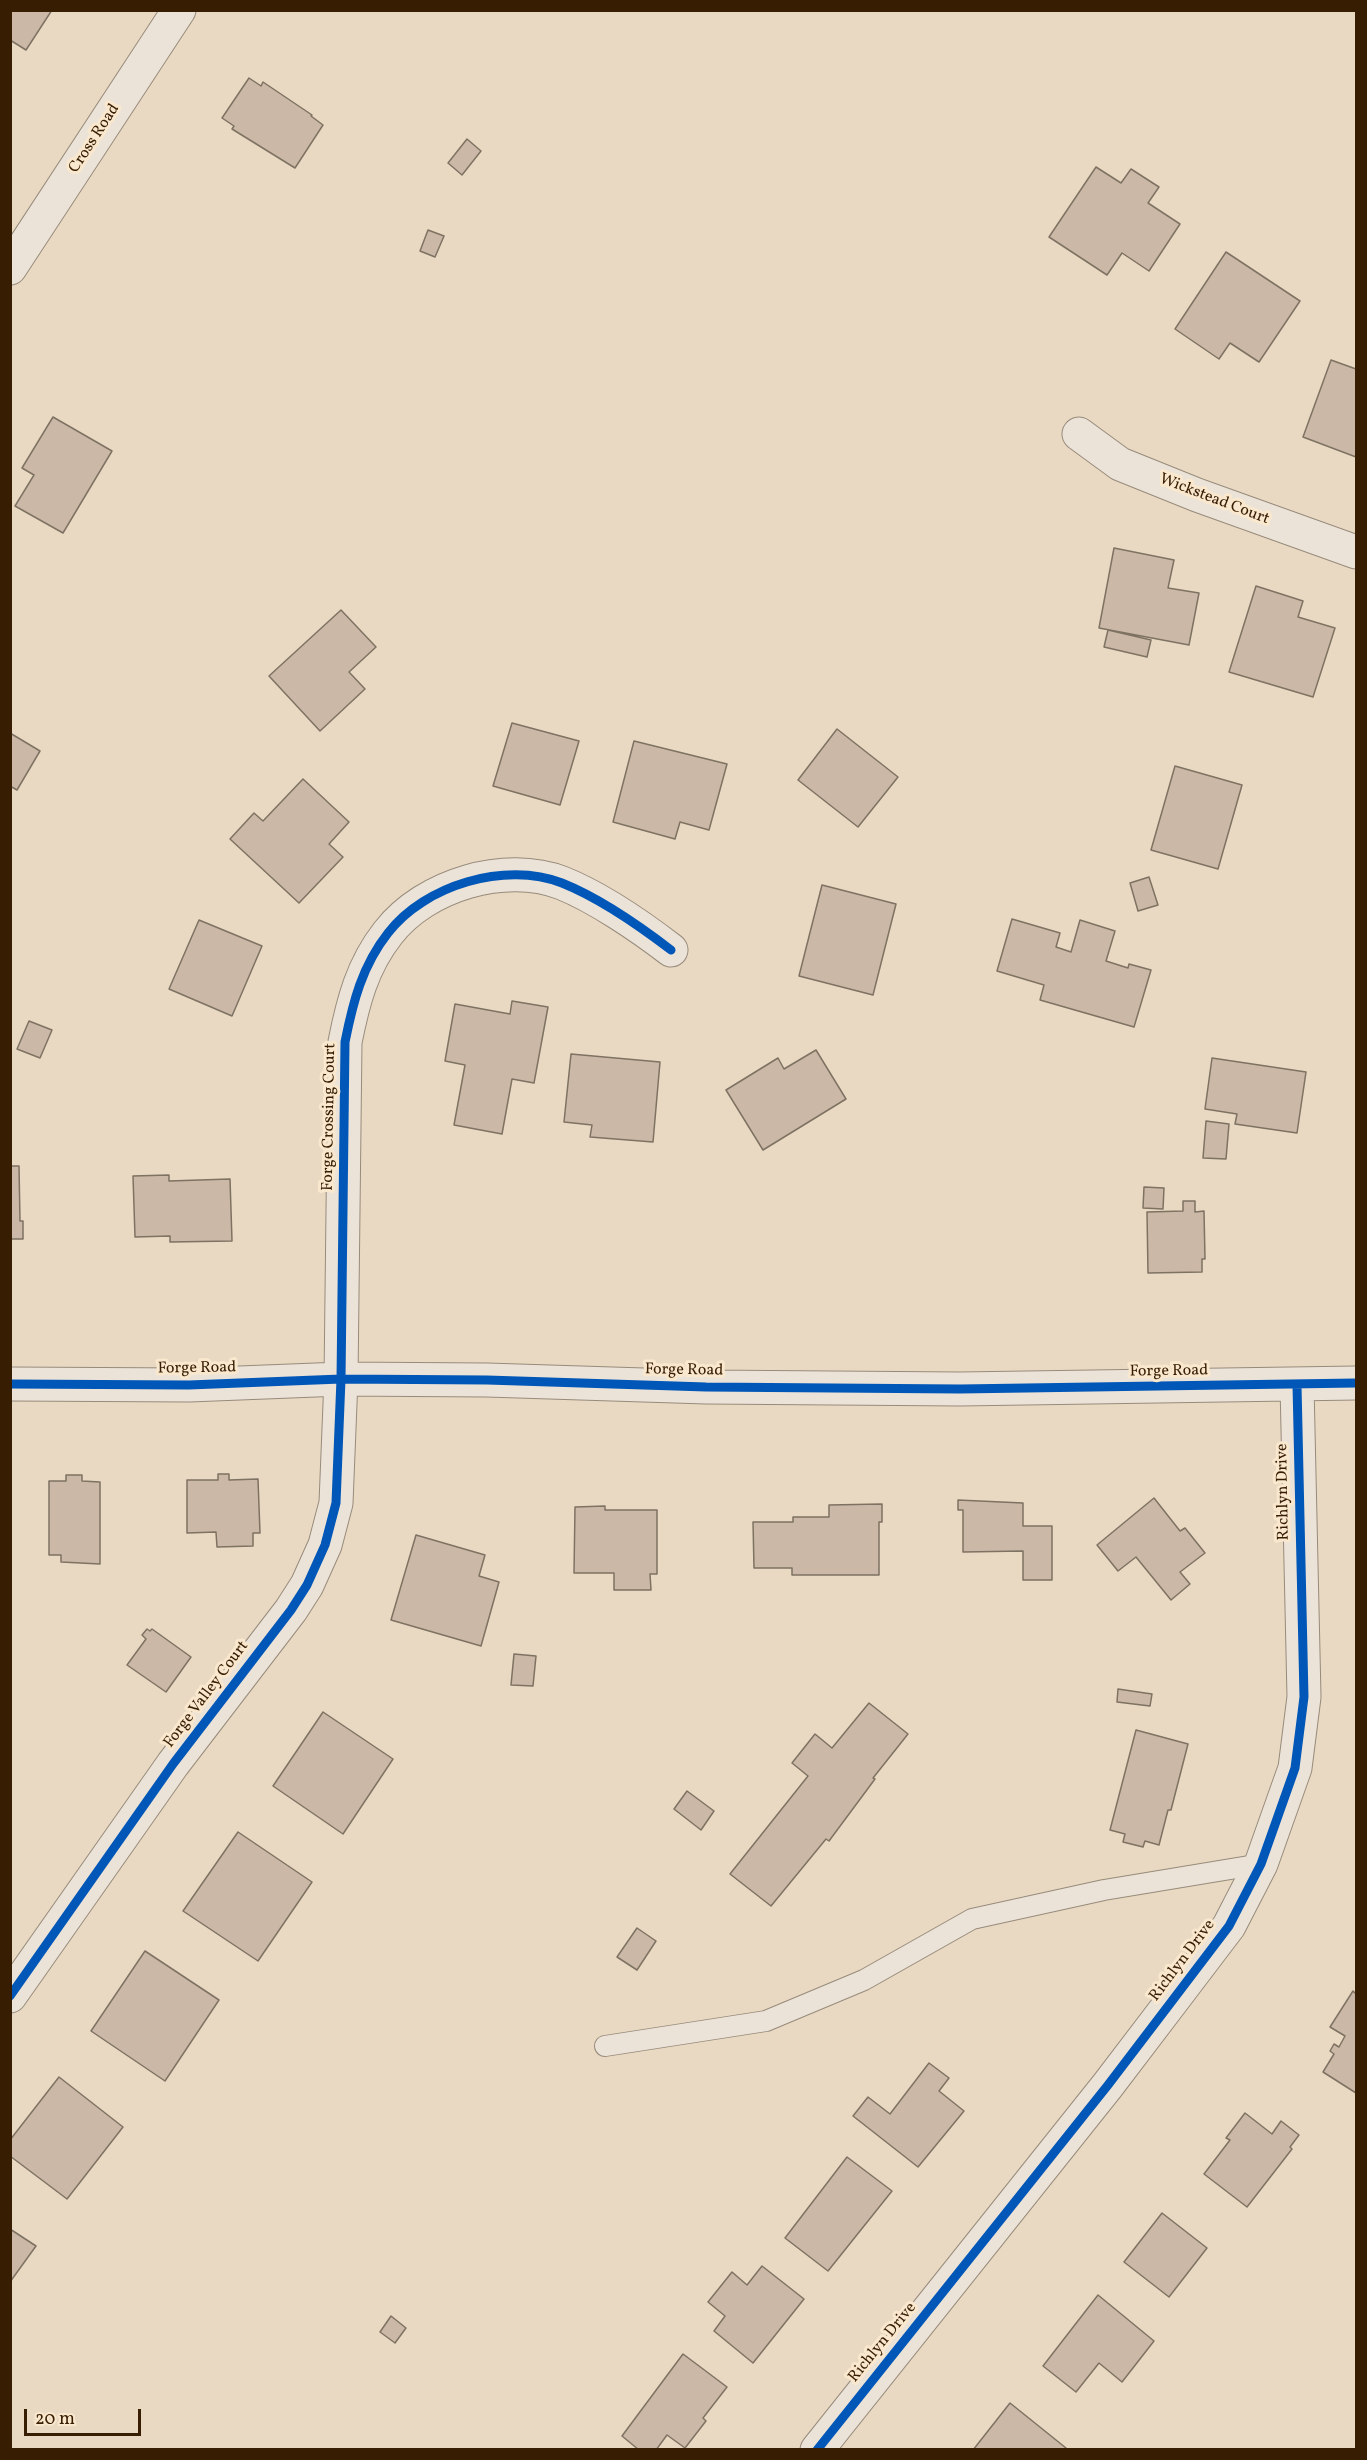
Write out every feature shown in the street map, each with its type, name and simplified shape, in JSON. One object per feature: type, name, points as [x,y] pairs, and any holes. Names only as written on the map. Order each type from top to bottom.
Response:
[{"type":"street","name":"Cross Road","points":[[10,268],[179,10]]},
{"type":"street","name":"Wickstead Court","points":[[1079,434],[1120,464],[1197,495],[1356,552]]},
{"type":"street","name":"Forge Crossing Court","points":[[341,1379],[345,1042],[355,993],[388,932],[412,910],[437,894],[478,878],[518,874],[561,883],[641,927],[671,950]]},
{"type":"street","name":"Forge Road","points":[[10,1384],[189,1385],[341,1379],[914,1389],[1356,1383]]},
{"type":"street","name":"Forge Valley Court","points":[[10,1996],[173,1764],[291,1610],[307,1585],[325,1545],[336,1503],[341,1379]]},
{"type":"street","name":"Richlyn Drive","points":[[817,2450],[1130,2057],[1229,1926],[1262,1864],[1295,1768],[1304,1697],[1297,1385]]},
{"type":"lane","points":[[605,2046],[766,2021],[864,1980],[972,1919],[1104,1890],[1262,1864]]},
{"type":"building","points":[[10,10],[52,10],[26,50],[10,40]]},
{"type":"building","points":[[249,78],[261,86],[263,82],[323,125],[295,168],[232,129],[234,126],[222,118]]},
{"type":"building","points":[[467,139],[481,151],[462,175],[448,163]]},
{"type":"building","points":[[1096,167],[1121,183],[1131,169],[1159,187],[1148,203],[1180,224],[1149,271],[1122,253],[1107,275],[1049,237]]},
{"type":"building","points":[[428,230],[444,236],[435,257],[420,251]]},
{"type":"building","points":[[1226,252],[1300,301],[1259,362],[1230,343],[1219,359],[1175,329]]},
{"type":"building","points":[[1331,360],[1356,369],[1356,457],[1303,437]]},
{"type":"building","points":[[53,417],[112,451],[63,533],[15,506],[34,475],[22,468]]},
{"type":"building","points":[[1114,548],[1174,560],[1168,588],[1199,593],[1189,645],[1099,628]]},
{"type":"building","points":[[1256,586],[1303,601],[1298,617],[1335,628],[1313,697],[1229,672]]},
{"type":"building","points":[[341,610],[376,647],[349,672],[365,689],[320,731],[269,676]]},
{"type":"building","points":[[1108,630],[1151,640],[1147,657],[1104,647]]},
{"type":"building","points":[[512,723],[579,741],[560,805],[493,786]]},
{"type":"building","points":[[837,729],[898,777],[858,827],[798,780]]},
{"type":"building","points":[[10,733],[40,751],[17,790],[10,786]]},
{"type":"building","points":[[634,741],[727,764],[709,830],[680,822],[675,839],[613,822]]},
{"type":"building","points":[[1175,766],[1242,785],[1218,869],[1151,850]]},
{"type":"building","points":[[303,779],[349,822],[329,844],[343,857],[299,903],[230,839],[254,813],[263,821]]},
{"type":"building","points":[[1149,877],[1158,905],[1138,911],[1130,883]]},
{"type":"building","points":[[822,885],[896,904],[873,995],[799,976]]},
{"type":"building","points":[[1012,919],[1060,933],[1056,947],[1071,952],[1080,920],[1115,931],[1106,961],[1128,968],[1129,964],[1151,970],[1134,1027],[1040,1000],[1044,985],[997,971]]},
{"type":"building","points":[[199,920],[262,946],[232,1016],[169,989]]},
{"type":"building","points":[[512,1001],[548,1007],[534,1083],[512,1079],[502,1134],[454,1125],[465,1065],[445,1061],[455,1004],[510,1014]]},
{"type":"building","points":[[29,1021],[52,1030],[40,1058],[17,1049]]},
{"type":"building","points":[[816,1050],[846,1099],[763,1150],[726,1090],[778,1058],[784,1069]]},
{"type":"building","points":[[571,1054],[660,1062],[653,1142],[590,1137],[592,1125],[564,1122]]},
{"type":"building","points":[[1212,1058],[1306,1072],[1297,1133],[1235,1124],[1237,1114],[1205,1109]]},
{"type":"building","points":[[1206,1121],[1229,1124],[1226,1159],[1203,1158]]},
{"type":"building","points":[[10,1166],[19,1166],[20,1221],[23,1221],[23,1239],[10,1239]]},
{"type":"building","points":[[169,1175],[169,1181],[230,1179],[232,1241],[170,1242],[170,1236],[135,1237],[133,1176]]},
{"type":"building","points":[[1144,1187],[1164,1188],[1163,1209],[1143,1208]]},
{"type":"building","points":[[1183,1201],[1195,1201],[1195,1212],[1204,1211],[1205,1259],[1202,1259],[1202,1272],[1148,1273],[1147,1212],[1183,1211]]},
{"type":"building","points":[[218,1474],[229,1474],[229,1480],[258,1479],[260,1533],[253,1533],[253,1546],[217,1547],[216,1532],[187,1533],[187,1480],[218,1480]]},
{"type":"building","points":[[66,1475],[82,1475],[82,1481],[100,1482],[100,1564],[61,1562],[61,1555],[49,1555],[49,1481],[66,1481]]},
{"type":"building","points":[[1154,1498],[1180,1531],[1185,1528],[1205,1553],[1180,1572],[1190,1584],[1171,1600],[1136,1557],[1118,1571],[1097,1545]]},
{"type":"building","points":[[958,1500],[1023,1503],[1023,1526],[1052,1526],[1052,1580],[1023,1580],[1023,1551],[963,1552],[963,1510],[958,1510]]},
{"type":"building","points":[[882,1504],[882,1522],[879,1522],[879,1575],[792,1575],[792,1568],[754,1568],[753,1522],[793,1522],[793,1517],[829,1517],[829,1505]]},
{"type":"building","points":[[605,1506],[605,1510],[657,1510],[657,1574],[650,1574],[651,1590],[614,1590],[614,1573],[574,1573],[575,1507]]},
{"type":"building","points":[[416,1535],[485,1555],[479,1576],[499,1582],[481,1646],[391,1620]]},
{"type":"building","points":[[147,1629],[150,1631],[152,1629],[191,1657],[166,1692],[127,1665],[146,1639],[142,1635]]},
{"type":"building","points":[[514,1654],[536,1656],[533,1686],[511,1685]]},
{"type":"building","points":[[1118,1689],[1152,1694],[1150,1706],[1117,1702]]},
{"type":"building","points":[[869,1703],[908,1734],[873,1778],[875,1779],[829,1841],[826,1839],[771,1906],[730,1874],[808,1776],[792,1763],[815,1734],[832,1748]]},
{"type":"building","points":[[323,1712],[393,1759],[343,1834],[273,1786]]},
{"type":"building","points":[[1136,1730],[1188,1744],[1171,1810],[1168,1810],[1159,1845],[1145,1841],[1143,1847],[1123,1842],[1125,1834],[1110,1830]]},
{"type":"building","points":[[687,1791],[714,1811],[701,1830],[674,1809]]},
{"type":"building","points":[[238,1832],[312,1882],[258,1961],[183,1911]]},
{"type":"building","points":[[637,1928],[656,1941],[637,1970],[617,1957]]},
{"type":"building","points":[[145,1951],[219,2000],[165,2081],[91,2031]]},
{"type":"building","points":[[1353,1991],[1356,1994],[1356,2093],[1323,2072],[1334,2054],[1330,2051],[1334,2044],[1339,2047],[1345,2036],[1330,2027]]},
{"type":"building","points":[[929,2063],[949,2078],[939,2091],[964,2111],[918,2167],[853,2116],[868,2097],[890,2114]]},
{"type":"building","points":[[59,2077],[123,2127],[67,2199],[10,2156],[10,2140]]},
{"type":"building","points":[[1245,2113],[1272,2134],[1281,2121],[1299,2135],[1290,2147],[1292,2149],[1247,2207],[1204,2174],[1230,2140],[1226,2138]]},
{"type":"building","points":[[847,2157],[892,2191],[828,2271],[785,2238]]},
{"type":"building","points":[[1162,2213],[1207,2248],[1169,2297],[1124,2262]]},
{"type":"building","points":[[10,2229],[36,2246],[10,2282]]},
{"type":"building","points":[[762,2266],[804,2299],[753,2363],[714,2331],[725,2316],[708,2302],[732,2272],[747,2285]]},
{"type":"building","points":[[1098,2295],[1154,2341],[1122,2382],[1099,2363],[1076,2392],[1043,2366]]},
{"type":"building","points":[[391,2316],[406,2328],[395,2343],[380,2332]]},
{"type":"building","points":[[683,2354],[727,2387],[703,2418],[706,2421],[685,2448],[667,2435],[656,2450],[639,2450],[622,2436]]},
{"type":"building","points":[[1010,2403],[1066,2448],[1065,2450],[973,2450]]},
{"type":"cycle path","points":[[10,1996],[173,1764],[291,1610],[307,1585],[325,1545],[336,1503],[341,1379],[345,1042],[351,1013],[371,958],[388,933],[404,916],[423,902],[444,890],[468,882],[492,876],[516,875],[540,877],[576,889],[618,913],[671,950]]},
{"type":"cycle path","points":[[10,1384],[189,1385],[341,1379],[487,1380],[706,1387],[960,1389],[1356,1383]]},
{"type":"cycle path","points":[[817,2450],[1108,2085],[1229,1926],[1261,1864],[1295,1768],[1304,1697],[1297,1385]]}]
